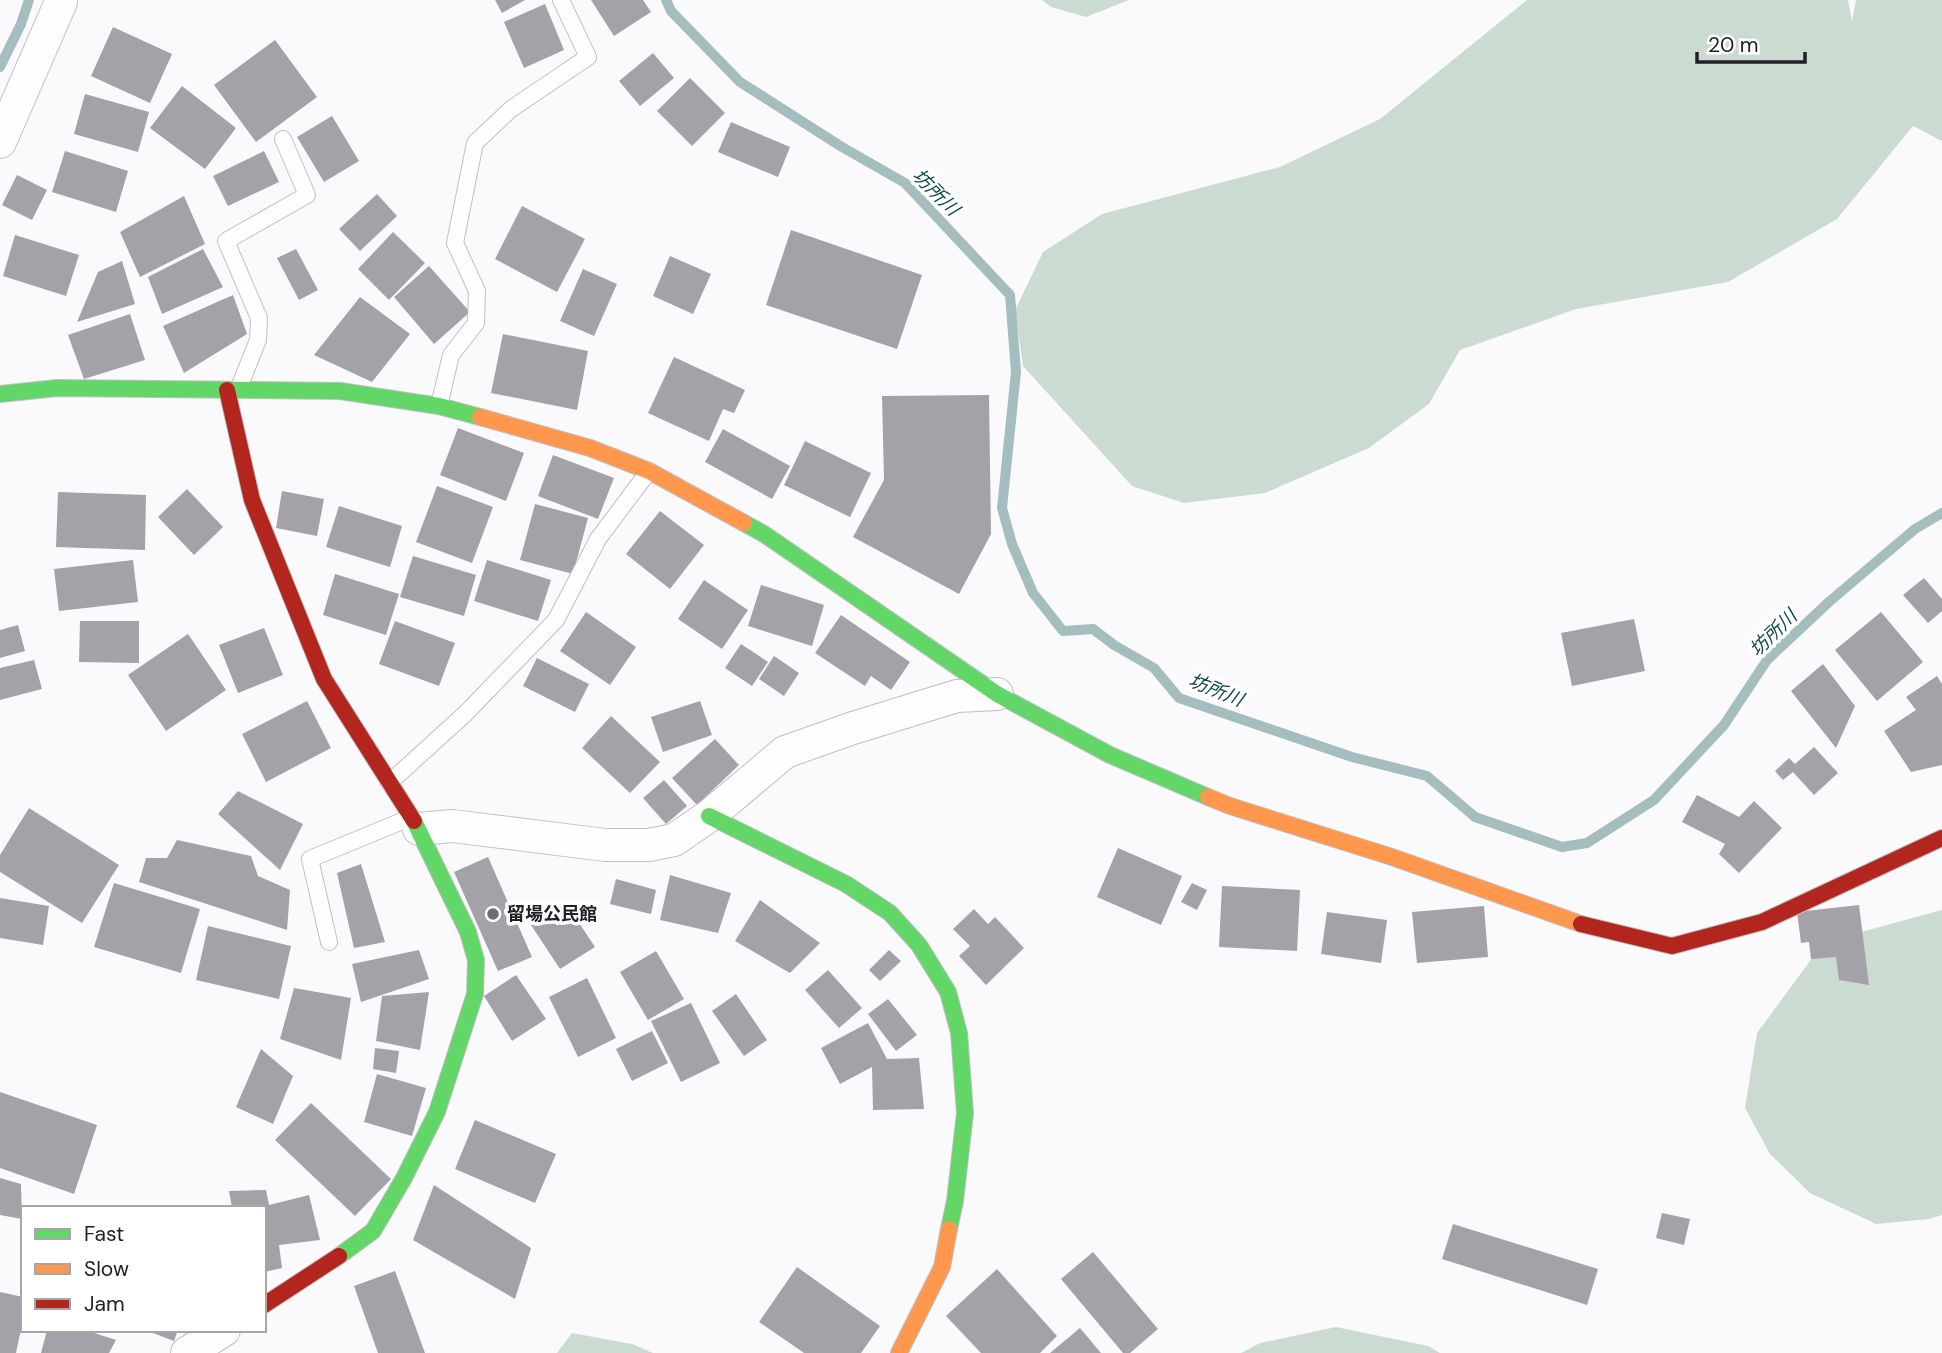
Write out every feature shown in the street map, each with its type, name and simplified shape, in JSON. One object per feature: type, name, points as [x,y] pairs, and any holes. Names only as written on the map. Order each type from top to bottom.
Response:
[{"type":"street","points":[[0,142],[61,2]]},
{"type":"street","points":[[0,394],[57,388],[340,391],[439,406],[590,448],[649,471],[764,534],[996,694],[1110,755],[1230,806],[1392,857],[1585,925],[1672,946],[1762,922],[1942,838]]},
{"type":"street","points":[[233,390],[252,500],[324,679],[416,823],[468,932],[476,960],[475,994],[437,1112],[404,1178],[373,1231],[266,1304]]},
{"type":"street","points":[[416,823],[605,845],[649,845],[674,840],[709,816],[785,752],[957,696],[996,694]]},
{"type":"street","points":[[709,816],[837,878],[890,913],[919,945],[948,992],[959,1033],[965,1113],[955,1201],[942,1267],[899,1353]]},
{"type":"street","points":[[187,1353],[221,1332]]},
{"type":"lane","points":[[439,406],[451,355],[475,323],[477,291],[455,243],[475,143],[511,109],[588,57],[561,0]]},
{"type":"lane","points":[[233,390],[258,340],[259,318],[226,241],[307,195],[283,139]]},
{"type":"lane","points":[[389,783],[465,714],[556,620],[598,539],[649,471]]},
{"type":"lane","points":[[329,942],[310,859],[416,823]]},
{"type":"shaded area","points":[[1042,0],[1129,0],[1086,17],[1051,7]]},
{"type":"shaded area","points":[[1527,0],[1848,0],[1852,21],[1856,0],[1942,0],[1942,141],[1913,126],[1837,219],[1728,282],[1576,309],[1460,350],[1429,404],[1369,448],[1265,493],[1184,503],[1132,486],[1023,366],[1015,310],[1043,252],[1102,214],[1280,167],[1380,119]]},
{"type":"shaded area","points":[[1942,910],[1942,1215],[1929,1219],[1876,1224],[1810,1193],[1770,1154],[1745,1108],[1757,1033],[1824,942]]},
{"type":"shaded area","points":[[1336,1327],[1428,1346],[1440,1353],[1241,1353],[1260,1343]]},
{"type":"shaded area","points":[[572,1333],[632,1344],[653,1353],[557,1353]]},
{"type":"building","points":[[495,0],[525,0],[502,13]]},
{"type":"building","points":[[591,0],[643,0],[651,12],[614,36]]},
{"type":"building","points":[[545,4],[564,50],[524,68],[504,22]]},
{"type":"building","points":[[113,27],[172,54],[150,103],[91,76]]},
{"type":"building","points":[[275,40],[317,97],[256,142],[214,85]]},
{"type":"building","points":[[653,53],[674,78],[640,106],[619,81]]},
{"type":"building","points":[[690,78],[725,113],[692,146],[657,111]]},
{"type":"building","points":[[182,86],[236,128],[205,169],[150,128]]},
{"type":"building","points":[[85,94],[149,112],[138,152],[74,134]]},
{"type":"building","points":[[332,116],[359,161],[324,182],[297,137]]},
{"type":"building","points":[[731,122],[790,147],[778,177],[718,152]]},
{"type":"building","points":[[65,151],[128,171],[116,212],[52,192]]},
{"type":"building","points":[[264,151],[279,182],[228,206],[213,176]]},
{"type":"building","points":[[17,175],[47,190],[32,220],[2,205]]},
{"type":"building","points":[[377,194],[397,216],[360,251],[339,229]]},
{"type":"building","points":[[184,196],[205,244],[140,277],[120,232]]},
{"type":"building","points":[[522,206],[585,239],[557,292],[495,259]]},
{"type":"building","points":[[791,230],[922,275],[897,349],[766,305]]},
{"type":"building","points":[[393,232],[425,263],[389,300],[358,269]]},
{"type":"building","points":[[15,235],[79,255],[66,296],[3,276]]},
{"type":"building","points":[[203,249],[223,287],[162,314],[148,277]]},
{"type":"building","points":[[296,249],[318,290],[299,300],[277,258]]},
{"type":"building","points":[[670,256],[711,274],[693,314],[653,296]]},
{"type":"building","points":[[122,261],[135,304],[77,322],[98,272]]},
{"type":"building","points":[[429,266],[470,312],[434,344],[394,297]]},
{"type":"building","points":[[583,269],[617,284],[594,336],[560,321]]},
{"type":"building","points":[[233,295],[247,334],[184,373],[163,326]]},
{"type":"building","points":[[360,297],[410,334],[372,382],[314,355]]},
{"type":"building","points":[[130,314],[145,360],[84,379],[68,335]]},
{"type":"building","points":[[503,334],[588,351],[577,410],[491,393]]},
{"type":"building","points":[[674,357],[745,390],[734,413],[723,409],[709,441],[648,413]]},
{"type":"building","points":[[989,395],[991,534],[959,594],[853,537],[884,480],[882,396]]},
{"type":"building","points":[[458,428],[524,453],[506,501],[440,475]]},
{"type":"building","points":[[723,429],[790,466],[772,499],[705,462]]},
{"type":"building","points":[[805,441],[871,473],[850,517],[784,485]]},
{"type":"building","points":[[553,455],[614,478],[598,519],[538,496]]},
{"type":"building","points":[[437,486],[493,507],[472,563],[416,542]]},
{"type":"building","points":[[187,489],[223,527],[194,555],[158,517]]},
{"type":"building","points":[[282,491],[324,499],[317,536],[276,528]]},
{"type":"building","points":[[58,492],[146,495],[145,550],[56,547]]},
{"type":"building","points":[[535,504],[588,518],[573,574],[520,560]]},
{"type":"building","points":[[339,506],[402,526],[390,567],[326,547]]},
{"type":"building","points":[[660,511],[704,545],[670,589],[626,554]]},
{"type":"building","points":[[413,556],[476,575],[464,616],[400,597]]},
{"type":"building","points":[[133,560],[138,602],[59,611],[54,569]]},
{"type":"building","points":[[487,560],[551,580],[538,621],[474,601]]},
{"type":"building","points":[[335,574],[399,594],[386,635],[323,615]]},
{"type":"building","points":[[1924,578],[1942,599],[1942,611],[1928,623],[1903,595]]},
{"type":"building","points":[[704,580],[748,610],[722,649],[678,619]]},
{"type":"building","points":[[761,585],[824,605],[812,646],[748,626]]},
{"type":"building","points":[[586,612],[636,647],[610,685],[560,651]]},
{"type":"building","points":[[1881,612],[1923,662],[1877,701],[1835,650]]},
{"type":"building","points":[[841,615],[910,662],[891,690],[871,676],[865,686],[815,653]]},
{"type":"building","points":[[1634,619],[1645,671],[1572,686],[1561,633]]},
{"type":"building","points":[[80,621],[139,621],[139,663],[79,662]]},
{"type":"building","points":[[395,621],[455,643],[439,686],[379,664]]},
{"type":"building","points":[[18,625],[25,651],[0,658],[0,630]]},
{"type":"building","points":[[264,628],[283,675],[238,693],[219,645]]},
{"type":"building","points":[[188,634],[226,690],[166,731],[128,675]]},
{"type":"building","points":[[741,644],[768,662],[752,686],[725,668]]},
{"type":"building","points":[[774,656],[799,673],[784,696],[759,679]]},
{"type":"building","points":[[537,658],[589,684],[575,712],[523,686]]},
{"type":"building","points":[[34,660],[42,689],[0,700],[0,668]]},
{"type":"building","points":[[1823,664],[1855,706],[1836,748],[1791,691]]},
{"type":"building","points":[[1937,676],[1942,684],[1942,765],[1911,772],[1884,731],[1916,710],[1906,697]]},
{"type":"building","points":[[307,701],[331,748],[266,782],[242,734]]},
{"type":"building","points":[[700,701],[712,735],[663,752],[651,717]]},
{"type":"building","points":[[611,716],[660,762],[630,793],[582,748]]},
{"type":"building","points":[[715,739],[739,765],[697,805],[672,778]]},
{"type":"building","points":[[1814,747],[1838,773],[1814,795],[1793,772],[1783,780],[1775,771],[1789,758],[1795,764]]},
{"type":"building","points":[[664,780],[687,806],[666,824],[643,798]]},
{"type":"building","points":[[238,791],[303,824],[280,870],[218,814]]},
{"type":"building","points":[[1697,795],[1739,817],[1754,801],[1782,828],[1739,873],[1719,854],[1725,844],[1682,822]]},
{"type":"building","points":[[29,808],[119,865],[82,923],[0,872],[0,855]]},
{"type":"building","points":[[177,840],[251,856],[258,876],[290,890],[287,930],[139,882],[146,858],[167,858]]},
{"type":"building","points":[[1118,848],[1182,876],[1161,925],[1097,897]]},
{"type":"building","name":"留場公民館","points":[[488,857],[532,957],[498,971],[454,872]]},
{"type":"building","points":[[361,864],[385,942],[354,948],[337,873]]},
{"type":"building","points":[[670,875],[731,893],[718,933],[660,920]]},
{"type":"building","points":[[616,879],[656,890],[651,914],[610,904]]},
{"type":"building","points":[[114,883],[200,909],[181,973],[94,947]]},
{"type":"building","points":[[1192,883],[1207,890],[1197,910],[1181,902]]},
{"type":"building","points":[[1222,886],[1300,890],[1297,951],[1219,947]]},
{"type":"building","points":[[0,898],[49,906],[43,945],[0,938]]},
{"type":"building","points":[[760,900],[820,943],[790,973],[735,941]]},
{"type":"building","points":[[566,903],[595,947],[560,969],[531,925]]},
{"type":"building","points":[[1859,905],[1869,985],[1839,980],[1836,957],[1811,959],[1809,942],[1801,943],[1797,912]]},
{"type":"building","points":[[1484,906],[1488,957],[1417,963],[1412,912]]},
{"type":"building","points":[[974,909],[988,924],[995,917],[1024,948],[986,985],[959,956],[970,946],[953,929]]},
{"type":"building","points":[[1327,912],[1387,920],[1381,963],[1321,954]]},
{"type":"building","points":[[208,926],[291,946],[279,999],[196,980]]},
{"type":"building","points":[[419,950],[429,979],[361,1002],[352,964]]},
{"type":"building","points":[[889,950],[901,961],[880,981],[869,970]]},
{"type":"building","points":[[656,951],[684,999],[648,1020],[620,972]]},
{"type":"building","points":[[828,970],[862,1008],[839,1028],[805,990]]},
{"type":"building","points":[[516,975],[546,1019],[512,1041],[484,996]]},
{"type":"building","points":[[587,978],[616,1038],[578,1057],[549,997]]},
{"type":"building","points":[[294,988],[351,998],[341,1060],[280,1039]]},
{"type":"building","points":[[429,992],[420,1050],[376,1041],[382,996]]},
{"type":"building","points":[[736,994],[767,1040],[744,1056],[712,1011]]},
{"type":"building","points":[[888,999],[917,1035],[896,1051],[868,1014]]},
{"type":"building","points":[[691,1003],[720,1063],[681,1082],[651,1021]]},
{"type":"building","points":[[868,1023],[887,1059],[919,1058],[924,1109],[873,1110],[872,1067],[840,1084],[821,1048]]},
{"type":"building","points":[[652,1031],[668,1063],[632,1081],[616,1049]]},
{"type":"building","points":[[375,1048],[399,1051],[396,1073],[373,1069]]},
{"type":"building","points":[[261,1049],[293,1076],[273,1124],[236,1107]]},
{"type":"building","points":[[377,1074],[426,1088],[412,1136],[364,1122]]},
{"type":"building","points":[[0,1092],[97,1125],[74,1194],[0,1168]]},
{"type":"building","points":[[311,1103],[391,1179],[355,1216],[275,1140]]},
{"type":"building","points":[[475,1120],[556,1154],[535,1203],[455,1169]]},
{"type":"building","points":[[0,1178],[21,1184],[21,1219],[0,1215]]},
{"type":"building","points":[[434,1185],[531,1248],[515,1299],[413,1240]]},
{"type":"building","points":[[266,1190],[269,1205],[309,1195],[320,1240],[279,1245],[282,1268],[266,1272],[266,1206],[232,1206],[229,1191]]},
{"type":"building","points":[[1662,1213],[1690,1219],[1684,1245],[1656,1238]]},
{"type":"building","points":[[1453,1224],[1598,1269],[1587,1305],[1442,1259]]},
{"type":"building","points":[[1093,1252],[1158,1329],[1130,1353],[1123,1353],[1061,1279]]},
{"type":"building","points":[[797,1267],[880,1326],[861,1353],[804,1353],[759,1322]]},
{"type":"building","points":[[997,1269],[1057,1336],[1040,1353],[981,1353],[946,1316]]},
{"type":"building","points":[[395,1271],[425,1353],[378,1353],[354,1286]]},
{"type":"building","points":[[0,1292],[21,1297],[21,1329],[16,1353],[0,1353]]},
{"type":"building","points":[[1080,1328],[1101,1353],[1050,1353]]},
{"type":"building","points":[[46,1332],[91,1332],[116,1340],[109,1353],[41,1353]]},
{"type":"building","points":[[150,1332],[177,1332],[174,1341]]},
{"type":"waterway","points":[[0,67],[21,24],[29,0]]},
{"type":"waterway","name":"坊所川","points":[[666,0],[671,11],[740,82],[842,147],[905,183],[1010,295],[1016,372],[1002,508],[1012,544],[1033,593],[1063,631],[1093,629],[1114,645],[1154,668],[1179,698],[1352,757],[1427,776],[1475,817],[1562,847],[1587,843],[1654,800],[1724,725],[1767,660],[1830,601],[1915,529],[1942,513]]},
{"type":"traffic: fast","points":[[0,394],[57,388],[340,391],[439,406],[480,417]]},
{"type":"traffic: fast","points":[[744,523],[997,694],[1110,755],[1208,797]]},
{"type":"traffic: fast","points":[[709,816],[846,884],[890,913],[919,945],[948,992],[959,1033],[965,1113],[955,1201],[949,1229]]},
{"type":"traffic: fast","points":[[339,1256],[373,1231],[404,1178],[437,1112],[475,994],[476,960],[468,932],[414,821]]},
{"type":"traffic: slow","points":[[480,417],[590,448],[649,471],[744,523]]},
{"type":"traffic: slow","points":[[1208,797],[1392,857],[1581,924]]},
{"type":"traffic: slow","points":[[899,1353],[942,1267],[949,1229]]},
{"type":"traffic: jam","points":[[227,390],[252,500],[324,679],[414,821]]},
{"type":"traffic: jam","points":[[1581,924],[1672,946],[1762,922],[1942,838]]},
{"type":"traffic: jam","points":[[266,1304],[339,1256]]},
{"type":"place","name":"留場公民館","points":[[493,914]]}]
